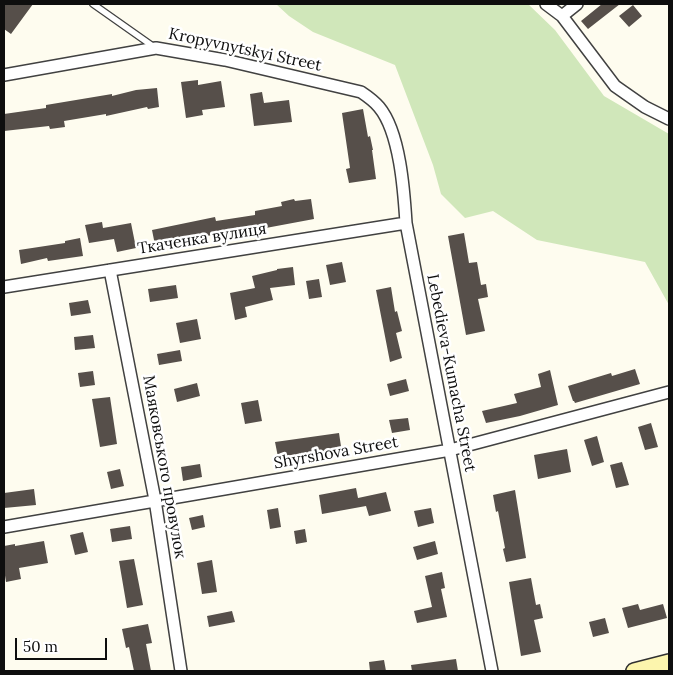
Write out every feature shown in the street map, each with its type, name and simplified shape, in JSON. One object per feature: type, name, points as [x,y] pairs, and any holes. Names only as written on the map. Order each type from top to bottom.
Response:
[{"type":"street","points":[[546,4],[562,16],[615,86],[645,107],[669,119]]},
{"type":"street","points":[[562,16],[577,4]]},
{"type":"street","name":"Kropyvnytskyi Street","points":[[4,76],[156,48],[225,60],[361,92]]},
{"type":"street","name":"Lebedieva-Kumacha Street","points":[[361,92],[379,106],[389,123],[402,172],[406,223],[492,671]]},
{"type":"street","name":"Ткаченка вулиця","points":[[4,287],[406,223]]},
{"type":"street","name":"Маяковського провулок","points":[[110,270],[155,500],[181,671]]},
{"type":"street","name":"Shyrshova Street","points":[[4,527],[450,450],[669,392]]},
{"type":"street","points":[[634,671],[669,662]]},
{"type":"lane","points":[[94,4],[156,48]]},
{"type":"green space","points":[[276,4],[528,4],[555,30],[604,96],[669,134],[669,305],[645,262],[537,240],[493,211],[465,218],[441,194],[433,165],[395,65],[313,32],[289,16]]},
{"type":"building","points":[[4,4],[33,4],[11,34],[4,29]]},
{"type":"building","points":[[602,4],[620,4],[588,29],[581,21]]},
{"type":"building","points":[[633,5],[642,16],[629,27],[619,16]]},
{"type":"building","points":[[198,80],[198,85],[221,81],[225,107],[202,110],[203,115],[186,118],[181,82]]},
{"type":"building","points":[[157,88],[159,107],[148,109],[147,107],[106,116],[106,114],[64,121],[65,127],[50,129],[49,126],[4,131],[4,114],[46,108],[46,105]]},
{"type":"building","points":[[262,92],[264,103],[289,100],[292,122],[254,126],[250,94]]},
{"type":"building","points":[[363,109],[368,137],[370,136],[373,150],[376,179],[349,183],[346,169],[350,168],[342,113]]},
{"type":"building","points":[[294,199],[295,201],[311,199],[314,219],[239,233],[230,234],[230,232],[155,245],[152,230],[215,217],[216,221],[255,215],[255,211],[282,206],[281,202]]},
{"type":"building","points":[[102,222],[103,228],[131,223],[136,248],[117,252],[114,239],[89,243],[85,225]]},
{"type":"building","points":[[464,233],[469,263],[477,262],[481,285],[486,284],[488,297],[478,299],[485,331],[466,335],[448,236]]},
{"type":"building","points":[[80,238],[83,256],[48,261],[47,258],[21,264],[19,250],[65,243],[65,241]]},
{"type":"building","points":[[342,262],[346,282],[330,285],[326,265]]},
{"type":"building","points":[[293,267],[295,285],[270,288],[273,300],[245,307],[247,317],[235,320],[230,293],[255,288],[252,276]]},
{"type":"building","points":[[319,279],[322,297],[309,299],[306,281]]},
{"type":"building","points":[[176,285],[178,298],[150,302],[148,289]]},
{"type":"building","points":[[391,287],[395,312],[397,311],[402,331],[396,333],[402,358],[390,362],[376,290]]},
{"type":"building","points":[[88,300],[91,313],[71,316],[69,303]]},
{"type":"building","points":[[197,319],[201,339],[180,343],[176,323]]},
{"type":"building","points":[[93,335],[95,348],[75,350],[74,337]]},
{"type":"building","points":[[180,350],[182,361],[159,365],[157,354]]},
{"type":"building","points":[[635,369],[640,384],[575,403],[573,401],[568,386],[611,373],[612,376]]},
{"type":"building","points":[[550,370],[558,405],[486,423],[482,411],[517,403],[514,394],[541,387],[538,374]]},
{"type":"building","points":[[93,371],[95,385],[80,387],[78,373]]},
{"type":"building","points":[[406,379],[409,391],[390,396],[387,384]]},
{"type":"building","points":[[197,383],[200,396],[177,402],[174,389]]},
{"type":"building","points":[[110,397],[117,444],[100,447],[92,399]]},
{"type":"building","points":[[258,400],[262,421],[245,424],[241,403]]},
{"type":"building","points":[[408,418],[410,430],[392,433],[389,420]]},
{"type":"building","points":[[651,423],[658,447],[645,450],[638,427]]},
{"type":"building","points":[[339,433],[342,453],[279,462],[275,442]]},
{"type":"building","points":[[597,436],[604,462],[592,466],[584,440]]},
{"type":"building","points":[[567,449],[571,472],[538,479],[534,455]]},
{"type":"building","points":[[622,462],[629,485],[616,488],[610,465]]},
{"type":"building","points":[[200,464],[202,477],[183,481],[181,467]]},
{"type":"building","points":[[120,469],[124,486],[111,489],[107,472]]},
{"type":"building","points":[[356,488],[358,498],[386,492],[391,511],[369,516],[366,506],[322,514],[319,495]]},
{"type":"building","points":[[34,489],[36,505],[4,508],[4,493]]},
{"type":"building","points":[[515,490],[526,558],[506,562],[498,511],[496,512],[493,495]]},
{"type":"building","points":[[278,508],[281,527],[270,529],[267,510]]},
{"type":"building","points":[[431,508],[434,523],[418,527],[414,511]]},
{"type":"building","points":[[203,515],[205,527],[192,530],[189,518]]},
{"type":"building","points":[[130,526],[132,539],[112,542],[110,529]]},
{"type":"building","points":[[305,529],[307,542],[296,544],[294,531]]},
{"type":"building","points":[[83,532],[88,552],[75,555],[70,535]]},
{"type":"building","points":[[44,541],[48,563],[19,568],[21,579],[6,582],[4,546]]},
{"type":"building","points":[[435,541],[438,554],[417,560],[413,547]]},
{"type":"building","points":[[134,559],[143,605],[127,608],[119,561]]},
{"type":"building","points":[[212,560],[217,592],[202,594],[197,563]]},
{"type":"building","points":[[442,572],[445,588],[441,589],[447,617],[417,623],[414,611],[432,607],[425,576]]},
{"type":"building","points":[[531,578],[536,605],[540,604],[543,618],[534,620],[541,652],[521,656],[509,582]]},
{"type":"building","points":[[638,604],[640,610],[663,604],[667,618],[628,628],[622,608]]},
{"type":"building","points":[[232,611],[235,622],[209,627],[207,616]]},
{"type":"building","points":[[605,618],[609,633],[593,637],[589,622]]},
{"type":"building","points":[[148,624],[152,643],[146,644],[151,671],[134,671],[129,647],[126,648],[122,629]]},
{"type":"building","points":[[456,659],[458,671],[412,671],[411,665]]},
{"type":"building","points":[[384,660],[386,671],[370,671],[369,662]]}]
